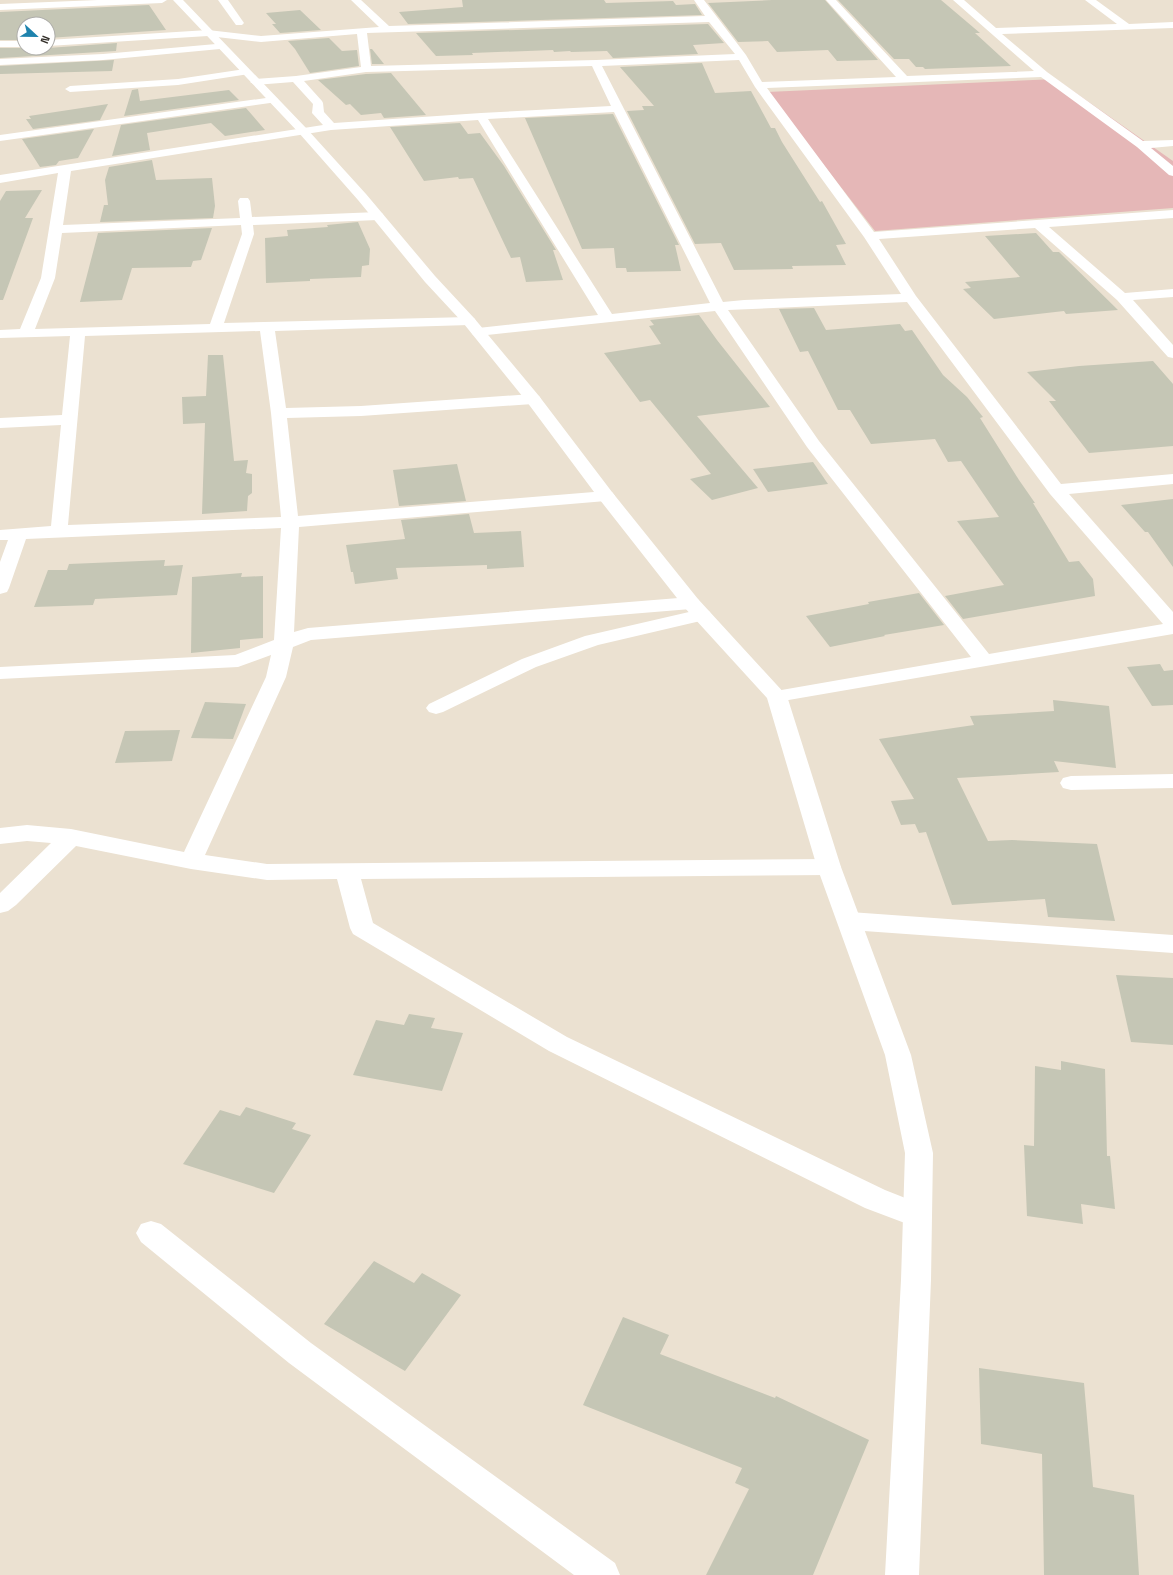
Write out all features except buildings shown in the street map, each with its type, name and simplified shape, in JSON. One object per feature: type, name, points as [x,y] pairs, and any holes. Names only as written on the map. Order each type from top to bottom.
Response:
[{"type":"street","points":[[0,7],[162,0]]},
{"type":"street","points":[[178,0],[303,131],[378,216],[430,279],[474,327],[533,399],[606,496],[696,609],[777,696],[829,867],[898,1055],[919,1152],[916,1280],[902,1575]]},
{"type":"street","points":[[223,0],[239,23]]},
{"type":"street","points":[[356,0],[387,29]]},
{"type":"street","points":[[699,0],[742,57],[759,85],[870,236],[911,298],[1056,490],[1173,624]]},
{"type":"street","points":[[832,0],[904,79]]},
{"type":"street","points":[[958,0],[1043,74],[1141,145],[1173,172]]},
{"type":"street","points":[[1090,0],[1127,27]]},
{"type":"street","points":[[56,43],[261,39],[387,29],[712,19]]},
{"type":"street","points":[[994,31],[1173,25]]},
{"type":"street","points":[[362,32],[366,69]]},
{"type":"street","points":[[0,62],[96,58],[215,40]]},
{"type":"street","points":[[0,44],[16,44]]},
{"type":"street","points":[[70,89],[250,77],[296,79],[366,69],[596,63],[742,57]]},
{"type":"street","points":[[596,63],[719,307],[813,444],[984,660]]},
{"type":"street","points":[[759,85],[1043,74]]},
{"type":"street","points":[[296,79],[318,103],[318,113],[331,127]]},
{"type":"street","points":[[0,138],[273,100]]},
{"type":"street","points":[[0,179],[331,127],[481,116],[618,109]]},
{"type":"street","points":[[481,116],[608,319]]},
{"type":"street","points":[[1141,145],[1173,143]]},
{"type":"street","points":[[26,333],[48,278],[65,169]]},
{"type":"street","points":[[216,327],[248,234],[244,201]]},
{"type":"street","points":[[870,236],[1173,214]]},
{"type":"street","points":[[56,229],[247,223],[378,216]]},
{"type":"street","points":[[1038,224],[1122,297],[1173,354]]},
{"type":"street","points":[[1122,297],[1173,293]]},
{"type":"street","points":[[0,334],[216,327],[474,327],[608,319],[744,304],[911,298]]},
{"type":"street","points":[[191,861],[276,676],[284,643],[290,522],[279,413],[266,327]]},
{"type":"street","points":[[59,531],[78,332]]},
{"type":"street","points":[[279,413],[361,411],[533,399]]},
{"type":"street","points":[[0,423],[69,420]]},
{"type":"street","points":[[1056,490],[1173,479]]},
{"type":"street","points":[[0,535],[59,531],[290,522],[606,496]]},
{"type":"street","points":[[0,588],[19,534]]},
{"type":"street","points":[[0,673],[238,661],[308,634],[696,609]]},
{"type":"street","points":[[436,708],[529,663],[592,640],[696,609]]},
{"type":"street","points":[[777,696],[1173,628]]},
{"type":"street","points":[[1071,783],[1173,781]]},
{"type":"street","points":[[0,836],[27,833],[71,837],[191,861],[267,872],[829,867]]},
{"type":"street","points":[[3,900],[71,837]]},
{"type":"street","points":[[347,871],[362,928],[558,1044],[875,1199],[918,1216]]},
{"type":"street","points":[[850,921],[1173,944]]},
{"type":"street","points":[[151,1233],[300,1354],[603,1575]]},
{"type":"shaded area","points":[[1056,79],[1173,161],[1173,208],[875,231],[767,92]]}]
